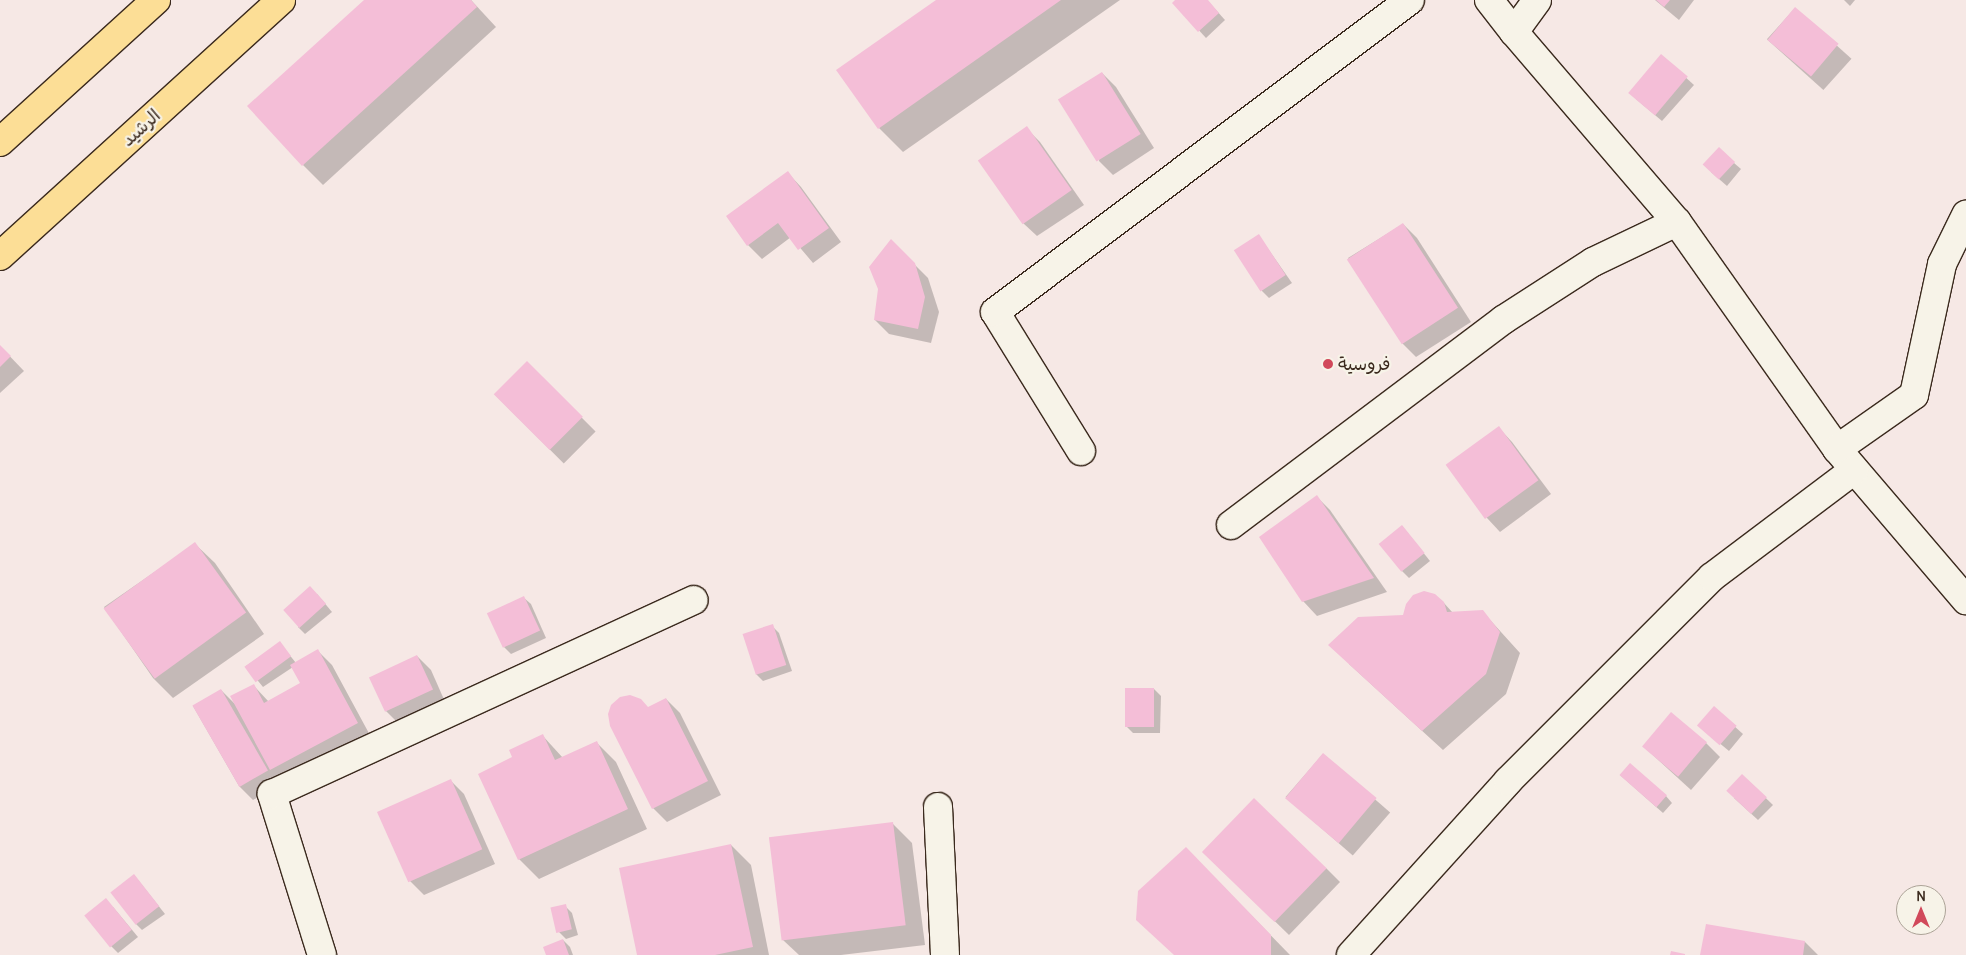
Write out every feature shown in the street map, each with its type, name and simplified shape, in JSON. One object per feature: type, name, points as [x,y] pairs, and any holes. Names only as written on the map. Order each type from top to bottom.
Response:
[{"type":"main road","points":[[0,142],[156,0]]},
{"type":"main road","name":"الرشيد","points":[[0,256],[281,0]]},
{"type":"street","points":[[1081,451],[995,312],[1410,0]]},
{"type":"street","points":[[1489,0],[1514,32],[1677,222],[1846,460],[1966,600]]},
{"type":"street","points":[[1514,32],[1537,0]]},
{"type":"street","points":[[1351,955],[1508,781],[1712,577],[1846,460],[1914,395],[1942,264],[1966,215]]},
{"type":"street","points":[[1231,525],[1504,320],[1593,262],[1677,222]]},
{"type":"street","points":[[322,955],[272,794],[693,600]]},
{"type":"street","points":[[938,807],[945,955]]},
{"type":"building","points":[[364,0],[471,0],[477,7],[302,166],[247,106]]},
{"type":"building","points":[[936,0],[1061,0],[878,129],[836,70]]},
{"type":"building","points":[[1175,0],[1208,0],[1219,13],[1198,32],[1172,3]]},
{"type":"building","points":[[1656,0],[1670,0],[1664,7]]},
{"type":"building","points":[[1795,7],[1839,44],[1811,77],[1767,40]]},
{"type":"building","points":[[1661,54],[1688,76],[1655,116],[1628,93]]},
{"type":"building","points":[[1102,72],[1141,134],[1097,161],[1058,100]]},
{"type":"building","points":[[1027,126],[1072,190],[1023,224],[978,160]]},
{"type":"building","points":[[1719,147],[1735,162],[1719,180],[1703,165]]},
{"type":"building","points":[[788,171],[829,228],[798,250],[778,223],[747,246],[726,216]]},
{"type":"building","points":[[1403,223],[1458,308],[1402,344],[1347,259]]},
{"type":"building","points":[[1259,234],[1286,275],[1261,291],[1234,250]]},
{"type":"building","points":[[891,239],[915,263],[925,297],[918,329],[874,320],[878,289],[869,267]]},
{"type":"building","points":[[0,345],[11,356],[0,367]]},
{"type":"building","points":[[527,361],[583,417],[550,450],[494,394]]},
{"type":"building","points":[[1499,426],[1538,480],[1485,519],[1446,465]]},
{"type":"building","points":[[1317,495],[1374,578],[1302,602],[1259,537]]},
{"type":"building","points":[[1402,525],[1425,553],[1401,572],[1379,544]]},
{"type":"building","points":[[195,542],[246,612],[155,679],[104,608]]},
{"type":"building","points":[[310,586],[326,604],[299,628],[283,610]]},
{"type":"building","points":[[1424,591],[1435,594],[1444,602],[1447,612],[1483,610],[1500,632],[1486,674],[1422,731],[1328,645],[1358,617],[1403,615],[1406,604],[1413,595]]},
{"type":"building","points":[[524,596],[540,630],[503,648],[487,613]]},
{"type":"building","points":[[773,624],[786,665],[756,675],[743,634]]},
{"type":"building","points":[[280,641],[291,656],[256,682],[244,667]]},
{"type":"building","points":[[318,649],[358,723],[270,770],[230,696],[254,684],[264,703],[300,683],[290,665]]},
{"type":"building","points":[[417,655],[433,689],[385,712],[369,677]]},
{"type":"building","points":[[1125,688],[1154,688],[1154,727],[1125,727]]},
{"type":"building","points":[[221,689],[268,770],[239,787],[192,706]]},
{"type":"building","points":[[630,695],[641,699],[648,707],[666,698],[708,781],[652,809],[610,726],[608,714],[611,705],[620,697]]},
{"type":"building","points":[[1714,706],[1737,726],[1720,745],[1697,726]]},
{"type":"building","points":[[1671,712],[1707,742],[1678,777],[1642,746]]},
{"type":"building","points":[[543,734],[555,760],[597,741],[628,809],[518,860],[478,774],[512,757],[509,750]]},
{"type":"building","points":[[1323,753],[1377,798],[1339,843],[1285,798]]},
{"type":"building","points":[[1630,763],[1667,795],[1656,807],[1620,775]]},
{"type":"building","points":[[1742,774],[1767,797],[1751,814],[1726,791]]},
{"type":"building","points":[[451,779],[482,849],[408,882],[377,812]]},
{"type":"building","points":[[1254,798],[1327,868],[1275,922],[1202,852]]},
{"type":"building","points":[[893,822],[906,925],[782,940],[769,837]]},
{"type":"building","points":[[731,844],[753,947],[715,955],[637,955],[619,868]]},
{"type":"building","points":[[1186,847],[1271,935],[1271,955],[1174,955],[1136,920],[1138,891]]},
{"type":"building","points":[[134,874],[159,906],[136,925],[110,892]]},
{"type":"building","points":[[106,898],[132,930],[110,947],[84,916]]},
{"type":"building","points":[[566,904],[572,929],[556,933],[550,908]]},
{"type":"building","points":[[1706,924],[1805,941],[1803,955],[1700,955]]},
{"type":"building","points":[[563,939],[569,955],[546,955],[543,947]]},
{"type":"building","points":[[1671,951],[1685,954],[1685,955],[1670,955]]},
{"type":"place","name":"فروسية","points":[[1328,364]]}]
